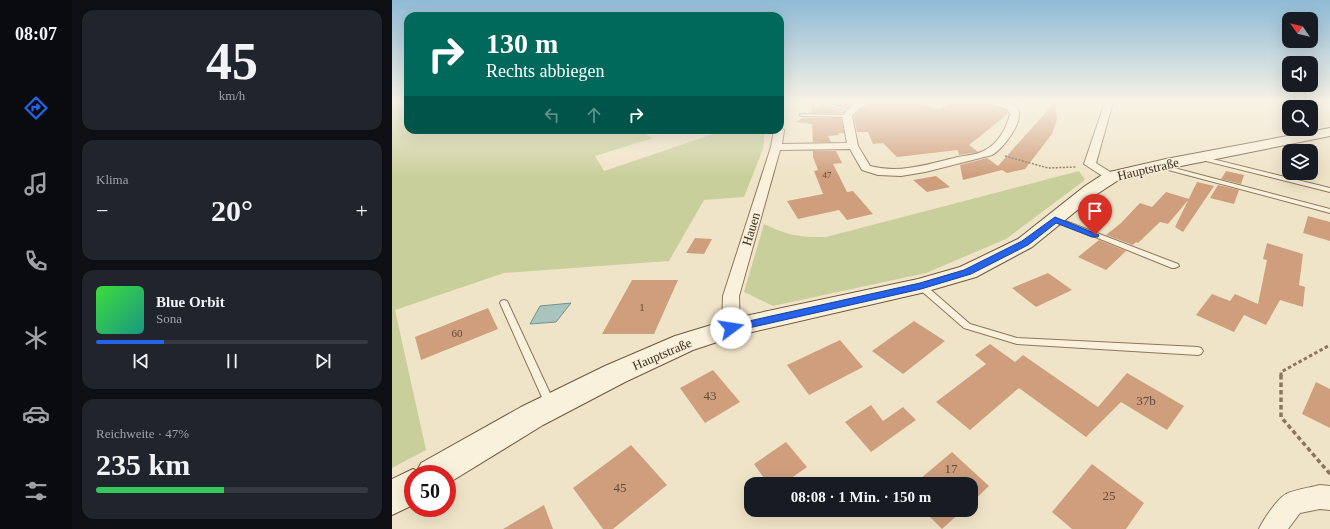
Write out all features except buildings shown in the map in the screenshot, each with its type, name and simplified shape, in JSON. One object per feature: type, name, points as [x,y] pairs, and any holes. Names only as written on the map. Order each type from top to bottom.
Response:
[{"type":"main road","name":"Hauptstraße","points":[[449,465],[551,406],[615,374],[684,343],[731,328],[921,286],[968,272],[1025,243],[1091,190],[1111,178],[1162,165],[1329,133]]},
{"type":"main road","points":[[392,498],[404,491]]},
{"type":"street","points":[[851,127],[853,146],[866,168],[885,173],[910,172],[991,152],[1003,139],[1010,127]]},
{"type":"street","points":[[1101,127],[1090,164],[1111,178]]},
{"type":"street","name":"Hauen","points":[[731,328],[731,296],[776,147],[778,134]]},
{"type":"street","points":[[776,147],[853,146]]},
{"type":"street","points":[[1272,529],[1293,503],[1320,497],[1330,498]]},
{"type":"lane","points":[[1199,158],[1330,190]]},
{"type":"lane","points":[[1162,165],[1214,177]]},
{"type":"lane","points":[[1162,165],[1330,211]]},
{"type":"lane","points":[[1055,220],[1175,266]]},
{"type":"lane","points":[[921,286],[967,326],[1016,341],[1198,351]]},
{"type":"lane","points":[[504,303],[551,406]]},
{"type":"path","points":[[991,152],[1049,169],[1062,170],[1090,164]]},
{"type":"path","points":[[1330,345],[1281,372],[1280,417],[1330,474]]},
{"type":"green space","points":[[392,127],[404,127],[404,134],[646,134],[653,138],[595,156],[604,171],[713,134],[765,134],[763,149],[744,197],[704,200],[669,261],[504,273],[395,310],[426,450],[392,468]]},
{"type":"green space","points":[[1079,171],[1085,180],[1006,239],[926,273],[773,306],[744,292],[764,224],[794,235],[826,237]]},
{"type":"water","points":[[571,303],[556,322],[530,324],[540,306]]},
{"type":"route","points":[[731,328],[921,286],[968,272],[1025,243],[1055,220],[1095,235]]}]
